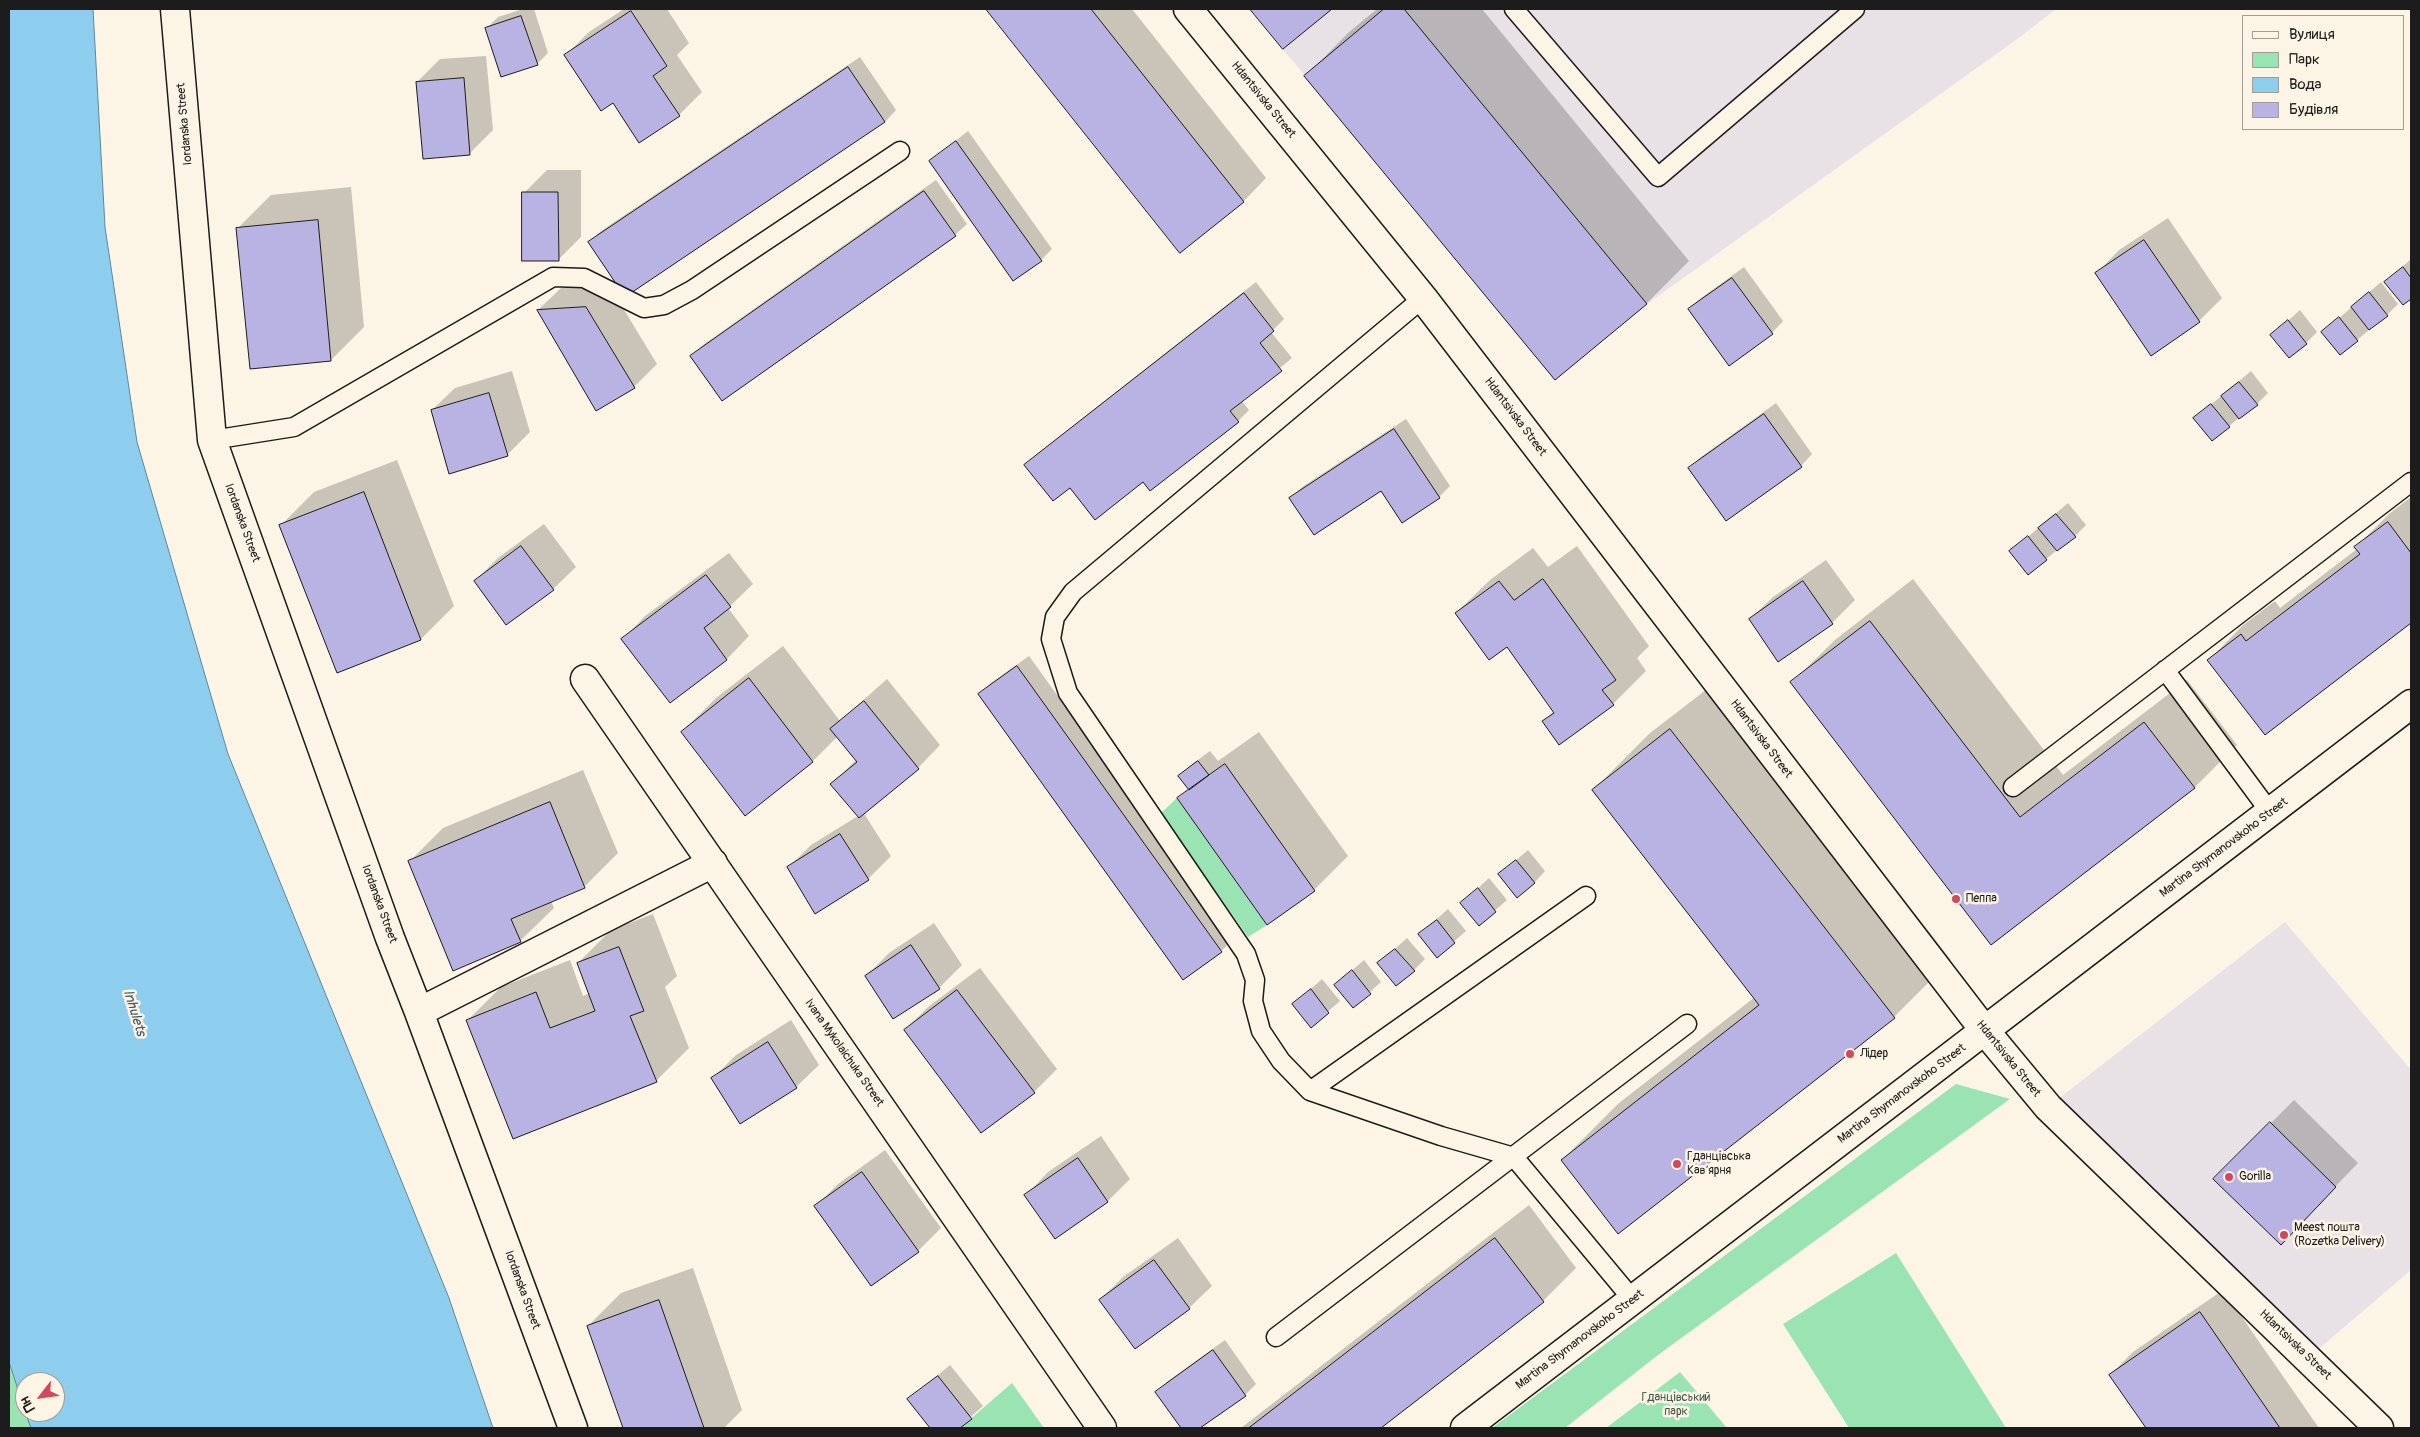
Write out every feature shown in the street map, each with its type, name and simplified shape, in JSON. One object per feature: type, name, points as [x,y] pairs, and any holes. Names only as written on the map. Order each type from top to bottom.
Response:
[{"type":"street","name":"Iordanska Street","points":[[175,9],[212,440],[390,938],[574,1428]]},
{"type":"street","name":"Hdantsivska Street","points":[[1188,9],[1423,298],[1984,1031],[2048,1107],[2379,1428]]},
{"type":"street","name":"Ivana Mykolaichuka Street","points":[[585,679],[1102,1428]]},
{"type":"street","name":"Martina Shymanovskoho Street","points":[[1465,1428],[2411,704]]},
{"type":"street","points":[[419,1012],[713,863]]},
{"type":"lane","points":[[1514,9],[1658,177],[1855,9]]},
{"type":"lane","points":[[212,440],[294,427],[553,277],[584,278],[644,308],[664,305],[692,290],[900,151]]},
{"type":"lane","points":[[1423,298],[1073,592],[1055,617],[1051,639],[1068,693],[1246,954],[1255,980],[1253,1001],[1262,1031],[1281,1061],[1310,1091],[1441,1136],[1514,1157],[1633,1300]]},
{"type":"lane","points":[[2013,787],[2411,482]]},
{"type":"lane","points":[[2165,670],[2270,812]]},
{"type":"lane","points":[[1310,1091],[1586,896]]},
{"type":"lane","points":[[1276,1337],[1688,1024]]},
{"type":"shaded area","points":[[1250,9],[2056,9],[2020,37],[1647,304],[1555,380]]},
{"type":"shaded area","points":[[2285,922],[2411,1070],[2411,1270],[2308,1358],[2048,1107]]},
{"type":"green space","points":[[1177,798],[1267,925],[1248,937],[1161,813]]},
{"type":"green space","points":[[1956,1084],[2010,1099],[1658,1355],[1565,1428],[1492,1428]]},
{"type":"green space","points":[[1896,1253],[2006,1428],[1849,1428],[1783,1324]]},
{"type":"green space","points":[[9,1362],[15,1380],[15,1422],[29,1422],[31,1428],[9,1428]]},
{"type":"green space","name":"Гданцівський парк","points":[[1680,1372],[1727,1428],[1606,1428]]},
{"type":"green space","points":[[1012,1383],[1044,1428],[960,1428]]},
{"type":"water","name":"Inhulets","points":[[9,9],[93,9],[105,227],[137,442],[228,754],[449,1298],[493,1428],[31,1428],[29,1422],[65,1422],[65,1372],[15,1372],[15,1380],[9,1362]]},
{"type":"building","points":[[986,9],[1091,9],[1244,202],[1180,253]]},
{"type":"building","points":[[1250,9],[1332,9],[1283,49]]},
{"type":"building","points":[[1384,9],[1404,9],[1647,304],[1555,380],[1304,76]]},
{"type":"building","points":[[631,11],[667,66],[653,76],[680,116],[639,143],[613,103],[601,111],[564,55]]},
{"type":"building","points":[[521,16],[538,65],[501,77],[485,28]]},
{"type":"building","points":[[848,67],[885,122],[625,297],[588,242]]},
{"type":"building","points":[[464,78],[470,155],[423,159],[416,82]]},
{"type":"building","points":[[956,141],[1042,261],[1013,281],[929,161]]},
{"type":"building","points":[[924,191],[956,236],[722,401],[690,356]]},
{"type":"building","points":[[522,192],[558,192],[559,261],[522,261]]},
{"type":"building","points":[[318,220],[331,361],[250,369],[236,228]]},
{"type":"building","points":[[2144,240],[2200,322],[2151,356],[2095,273]]},
{"type":"building","points":[[2403,267],[2411,278],[2411,299],[2403,305],[2384,282]]},
{"type":"building","points":[[1732,278],[1773,334],[1729,366],[1688,309]]},
{"type":"building","points":[[2369,292],[2388,316],[2369,330],[2351,307]]},
{"type":"building","points":[[1244,293],[1274,331],[1260,343],[1282,371],[1230,411],[1239,422],[1150,491],[1143,482],[1095,520],[1070,488],[1053,501],[1024,465]]},
{"type":"building","points":[[586,307],[635,388],[596,411],[537,310]]},
{"type":"building","points":[[2339,317],[2358,341],[2340,355],[2321,332]]},
{"type":"building","points":[[2288,320],[2307,344],[2289,358],[2270,335]]},
{"type":"building","points":[[2239,382],[2258,405],[2239,419],[2221,396]]},
{"type":"building","points":[[489,393],[508,456],[449,474],[431,410]]},
{"type":"building","points":[[2211,404],[2230,427],[2212,441],[2193,418]]},
{"type":"building","points":[[1764,414],[1802,467],[1726,521],[1688,468]]},
{"type":"building","points":[[1394,429],[1440,498],[1402,523],[1381,491],[1314,535],[1289,498]]},
{"type":"building","points":[[364,492],[421,640],[337,673],[279,525]]},
{"type":"building","points":[[2056,514],[2076,537],[2057,551],[2038,528]]},
{"type":"building","points":[[2388,522],[2411,553],[2411,623],[2265,735],[2207,660],[2241,634],[2246,641],[2360,554],[2354,547]]},
{"type":"building","points":[[2028,536],[2047,560],[2028,575],[2009,551]]},
{"type":"building","points":[[521,546],[554,590],[506,625],[474,581]]},
{"type":"building","points":[[706,575],[731,607],[704,628],[727,660],[670,703],[621,639]]},
{"type":"building","points":[[1543,579],[1616,680],[1602,690],[1614,705],[1559,745],[1542,721],[1554,713],[1507,647],[1489,660],[1455,613],[1499,581],[1514,600]]},
{"type":"building","points":[[1803,581],[1833,624],[1778,662],[1749,619]]},
{"type":"building","points":[[1870,621],[2020,817],[2144,722],[2195,788],[1991,945],[1790,682]]},
{"type":"building","points":[[1017,666],[1222,952],[1183,980],[978,694]]},
{"type":"building","points":[[749,678],[813,762],[745,816],[681,732]]},
{"type":"building","points":[[864,701],[919,769],[859,818],[830,784],[857,762],[830,729]]},
{"type":"building","points":[[1670,729],[1895,1018],[1618,1234],[1561,1160],[1759,1005],[1592,790]]},
{"type":"building","points":[[1198,761],[1209,775],[1189,790],[1178,776]]},
{"type":"building","points":[[1225,764],[1315,891],[1267,925],[1177,798]]},
{"type":"building","points":[[550,802],[585,888],[511,919],[521,942],[453,971],[408,861]]},
{"type":"building","points":[[840,834],[869,880],[815,914],[787,867]]},
{"type":"building","points":[[1516,860],[1535,883],[1517,898],[1498,874]]},
{"type":"building","points":[[1478,888],[1496,912],[1479,926],[1460,903]]},
{"type":"building","points":[[1437,920],[1455,943],[1437,958],[1418,934]]},
{"type":"building","points":[[911,945],[940,989],[893,1019],[865,976]]},
{"type":"building","points":[[619,947],[644,1011],[630,1016],[657,1082],[513,1139],[466,1020],[536,992],[550,1028],[595,1011],[577,963]]},
{"type":"building","points":[[1395,949],[1415,971],[1396,986],[1377,963]]},
{"type":"building","points":[[1352,970],[1371,994],[1353,1008],[1334,985]]},
{"type":"building","points":[[1311,989],[1329,1013],[1311,1028],[1292,1004]]},
{"type":"building","points":[[957,990],[1035,1093],[981,1133],[904,1030]]},
{"type":"building","points":[[768,1042],[797,1088],[740,1124],[711,1078]]},
{"type":"building","points":[[2270,1122],[2336,1187],[2281,1245],[2213,1179]]},
{"type":"building","points":[[1078,1158],[1108,1202],[1055,1239],[1024,1195]]},
{"type":"building","points":[[862,1172],[919,1252],[871,1286],[814,1206]]},
{"type":"building","points":[[1495,1238],[1544,1302],[1381,1428],[1249,1428]]},
{"type":"building","points":[[1154,1260],[1190,1309],[1135,1349],[1099,1300]]},
{"type":"building","points":[[659,1300],[704,1428],[623,1428],[587,1326]]},
{"type":"building","points":[[2200,1312],[2280,1428],[2146,1428],[2109,1375]]},
{"type":"building","points":[[1213,1350],[1246,1396],[1200,1428],[1181,1428],[1155,1392]]},
{"type":"building","points":[[938,1376],[972,1419],[960,1428],[930,1428],[907,1399]]},
{"type":"place","name":"Пеппа","points":[[1956,899]]},
{"type":"place","name":"Лідер","points":[[1850,1054]]},
{"type":"place","name":"Гданцівська Кавʼярня","points":[[1677,1164]]},
{"type":"place","name":"Gorilla","points":[[2229,1177]]},
{"type":"place","name":"Meest пошта (Rozetka Delivery)","points":[[2284,1235]]}]
